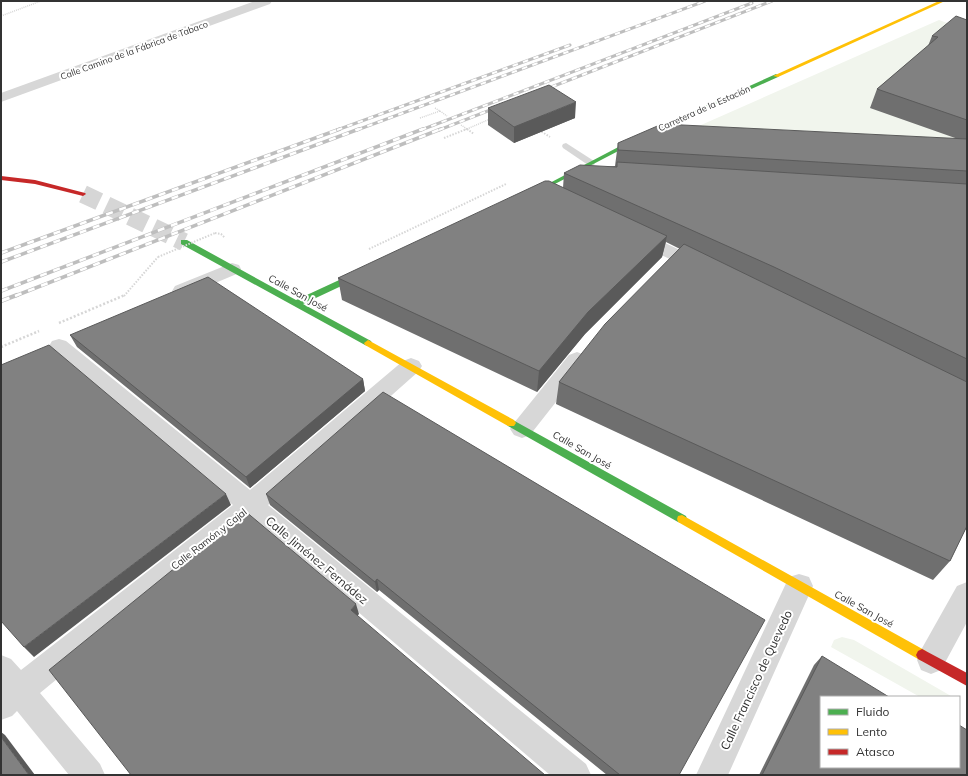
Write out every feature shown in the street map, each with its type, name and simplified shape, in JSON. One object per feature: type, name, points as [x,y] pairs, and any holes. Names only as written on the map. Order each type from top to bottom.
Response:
[{"type":"street","name":"Calle Camino de la Fábrica de Tabaco","points":[[1,98],[266,1]]},
{"type":"street","name":"Carretera de la Estación","points":[[596,170],[649,133],[943,1]]},
{"type":"street","points":[[649,133],[681,135]]},
{"type":"street","points":[[518,200],[569,174],[596,170]]},
{"type":"street","points":[[1,178],[35,182],[83,194]]},
{"type":"street","points":[[540,190],[562,201]]},
{"type":"street","points":[[619,228],[671,261],[718,276]]},
{"type":"street","name":"Calle San José","points":[[184,242],[410,366],[967,680]]},
{"type":"street","points":[[295,304],[375,267]]},
{"type":"street","points":[[167,298],[232,269]]},
{"type":"street","points":[[50,338],[80,336]]},
{"type":"street","name":"Calle Jiménez Fernádez","points":[[50,338],[575,775]]},
{"type":"street","points":[[522,429],[588,346]]},
{"type":"street","name":"Calle Ramón y Cajal","points":[[7,688],[251,505],[410,366]]},
{"type":"street","name":"Calle Francisco de Quevedo","points":[[712,775],[799,586]]},
{"type":"street","points":[[931,660],[967,595]]},
{"type":"street","points":[[7,688],[88,775]]},
{"type":"lane","points":[[566,146],[596,170]]},
{"type":"path","points":[[1,16],[41,1]]},
{"type":"path","points":[[435,108],[447,116]]},
{"type":"path","points":[[420,118],[440,111]]},
{"type":"path","points":[[444,138],[494,117]]},
{"type":"path","points":[[461,125],[474,134]]},
{"type":"path","points":[[535,128],[566,146]]},
{"type":"path","points":[[1,347],[50,338],[125,295],[158,256],[215,233]]},
{"type":"shaded area","points":[[939,20],[967,30],[967,143],[692,129]]},
{"type":"shaded area","points":[[842,637],[854,640],[951,696],[918,696],[831,647],[834,640]]},
{"type":"building","points":[[956,16],[967,20],[967,120],[877,89],[938,37],[932,36]]},
{"type":"building","points":[[549,85],[576,102],[514,127],[488,108]]},
{"type":"building","points":[[662,124],[967,139],[967,171],[618,150],[618,143]]},
{"type":"building","points":[[617,162],[967,184],[967,359],[774,267],[564,173],[580,165],[617,167]]},
{"type":"building","points":[[545,181],[549,181],[667,236],[588,312],[539,371],[338,278]]},
{"type":"building","points":[[684,244],[967,382],[967,526],[950,561],[559,382],[605,324]]},
{"type":"building","points":[[208,277],[363,379],[246,477],[70,335]]},
{"type":"building","points":[[49,345],[226,494],[24,647],[1,621],[1,365]]},
{"type":"building","points":[[383,392],[765,620],[679,775],[620,775],[377,579],[375,582],[266,494]]},
{"type":"building","points":[[245,511],[356,604],[351,610],[545,775],[131,775],[49,670]]},
{"type":"building","points":[[822,656],[887,696],[820,696],[820,768],[960,768],[960,726],[967,730],[967,775],[762,775]]},
{"type":"building","points":[[1,737],[29,775],[1,775]]},
{"type":"tunnel","points":[[83,194],[184,242]]},
{"type":"railway","points":[[357,130],[705,1]]},
{"type":"railway","points":[[541,91],[772,1]]},
{"type":"railway","points":[[421,130],[752,3]]},
{"type":"railway","points":[[337,130],[570,45]]},
{"type":"railway","points":[[439,130],[498,107]]},
{"type":"railway","points":[[1,253],[340,129]]},
{"type":"railway","points":[[1,262],[359,129]]},
{"type":"railway","points":[[1,291],[423,129]]},
{"type":"railway","points":[[15,296],[441,129]]},
{"type":"railway","points":[[1,301],[17,295]]},
{"type":"traffic: fast","points":[[526,197],[649,133],[776,76]]},
{"type":"traffic: fast","points":[[184,242],[368,343]]},
{"type":"traffic: fast","points":[[295,304],[366,271]]},
{"type":"traffic: fast","points":[[511,423],[682,519]]},
{"type":"traffic: slow","points":[[776,76],[943,1]]},
{"type":"traffic: slow","points":[[368,343],[511,423]]},
{"type":"traffic: slow","points":[[682,519],[922,655]]},
{"type":"traffic: jam","points":[[1,178],[35,182],[83,194]]},
{"type":"traffic: jam","points":[[922,655],[967,680]]}]
